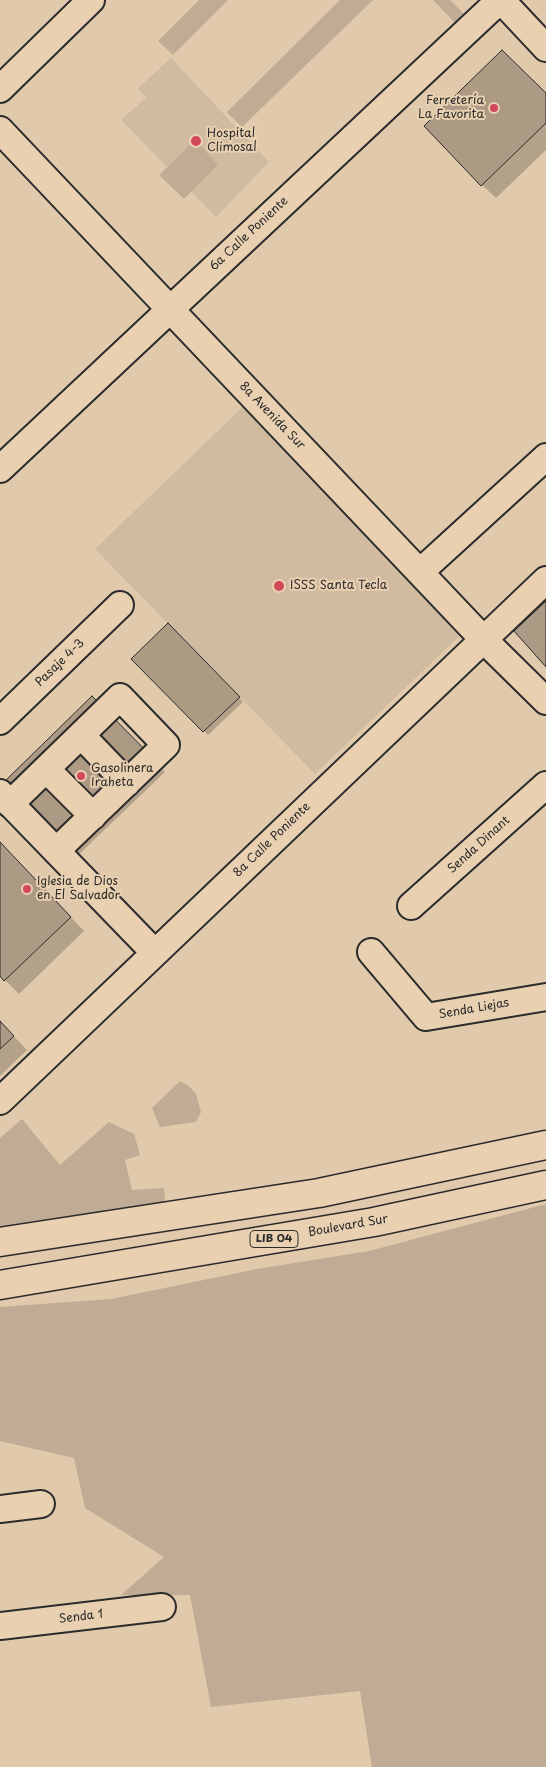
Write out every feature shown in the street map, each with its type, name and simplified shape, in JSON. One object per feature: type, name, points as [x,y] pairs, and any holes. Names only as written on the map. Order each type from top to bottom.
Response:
[{"type":"highway","points":[[0,1242],[319,1193],[546,1144]]},
{"type":"highway","name":"Boulevard Sur","points":[[0,1285],[374,1222],[546,1185]]},
{"type":"street","points":[[0,89],[91,0]]},
{"type":"street","points":[[500,0],[546,48]]},
{"type":"street","name":"6a Calle Poniente","points":[[0,469],[169,308],[500,0]]},
{"type":"street","name":"8a Avenida Sur","points":[[0,130],[483,639],[546,701]]},
{"type":"street","points":[[420,572],[546,456]]},
{"type":"street","name":"8a Calle Poniente","points":[[0,1101],[546,580]]},
{"type":"street","name":"Pasaje 4-3","points":[[0,721],[120,605]]},
{"type":"street","points":[[56,851],[166,745],[120,697],[46,769],[5,799],[154,952]]},
{"type":"street","points":[[81,735],[127,782]]},
{"type":"street","points":[[46,769],[93,816]]},
{"type":"street","name":"Senda Dinant","points":[[411,906],[546,785]]},
{"type":"street","name":"Senda Liejas","points":[[371,952],[426,1017],[546,997]]},
{"type":"street","points":[[0,1509],[41,1504]]},
{"type":"street","name":"Senda 1","points":[[0,1626],[162,1607]]},
{"type":"shaded area","points":[[199,0],[228,0],[173,55],[158,41]]},
{"type":"shaded area","points":[[340,0],[373,0],[242,127],[227,112]]},
{"type":"shaded area","points":[[433,0],[450,0],[468,18],[459,27]]},
{"type":"shaded area","name":"Hospital Climosal","points":[[171,58],[269,162],[216,217],[121,120],[146,98],[138,88]]},
{"type":"shaded area","points":[[195,140],[218,165],[184,199],[159,175]]},
{"type":"shaded area","name":"ISSS Santa Tecla","points":[[252,398],[467,629],[315,774],[95,549]]},
{"type":"shaded area","points":[[180,1081],[189,1086],[196,1094],[201,1112],[196,1122],[160,1127],[152,1108]]},
{"type":"shaded area","points":[[22,1119],[60,1165],[109,1122],[134,1134],[140,1155],[125,1160],[132,1190],[164,1188],[165,1205],[0,1227],[0,1138]]},
{"type":"shaded area","points":[[546,1204],[546,1767],[372,1767],[360,1691],[211,1707],[190,1595],[121,1595],[164,1557],[85,1508],[74,1458],[0,1441],[0,1307],[111,1299],[257,1269],[369,1251]]},
{"type":"building","name":"Ferretería La Favorita","points":[[502,50],[546,93],[546,123],[481,186],[424,126]]},
{"type":"building","points":[[546,601],[546,667],[514,631]]},
{"type":"building","points":[[168,623],[240,697],[203,732],[131,659]]},
{"type":"building","name":"Gasolinera Iraheta","points":[[92,696],[162,767],[70,856],[1,785]]},
{"type":"building","points":[[0,842],[71,917],[4,981],[0,976]]},
{"type":"building","points":[[0,1021],[14,1036],[0,1049]]},
{"type":"place","name":"Ferretería La Favorita","points":[[494,108]]},
{"type":"place","name":"Hospital Climosal","points":[[196,141]]},
{"type":"place","name":"ISSS Santa Tecla","points":[[279,586]]},
{"type":"place","name":"Gasolinera Iraheta","points":[[81,776]]},
{"type":"place","name":"Iglesia de Dios en El Salvador","points":[[27,889]]}]
